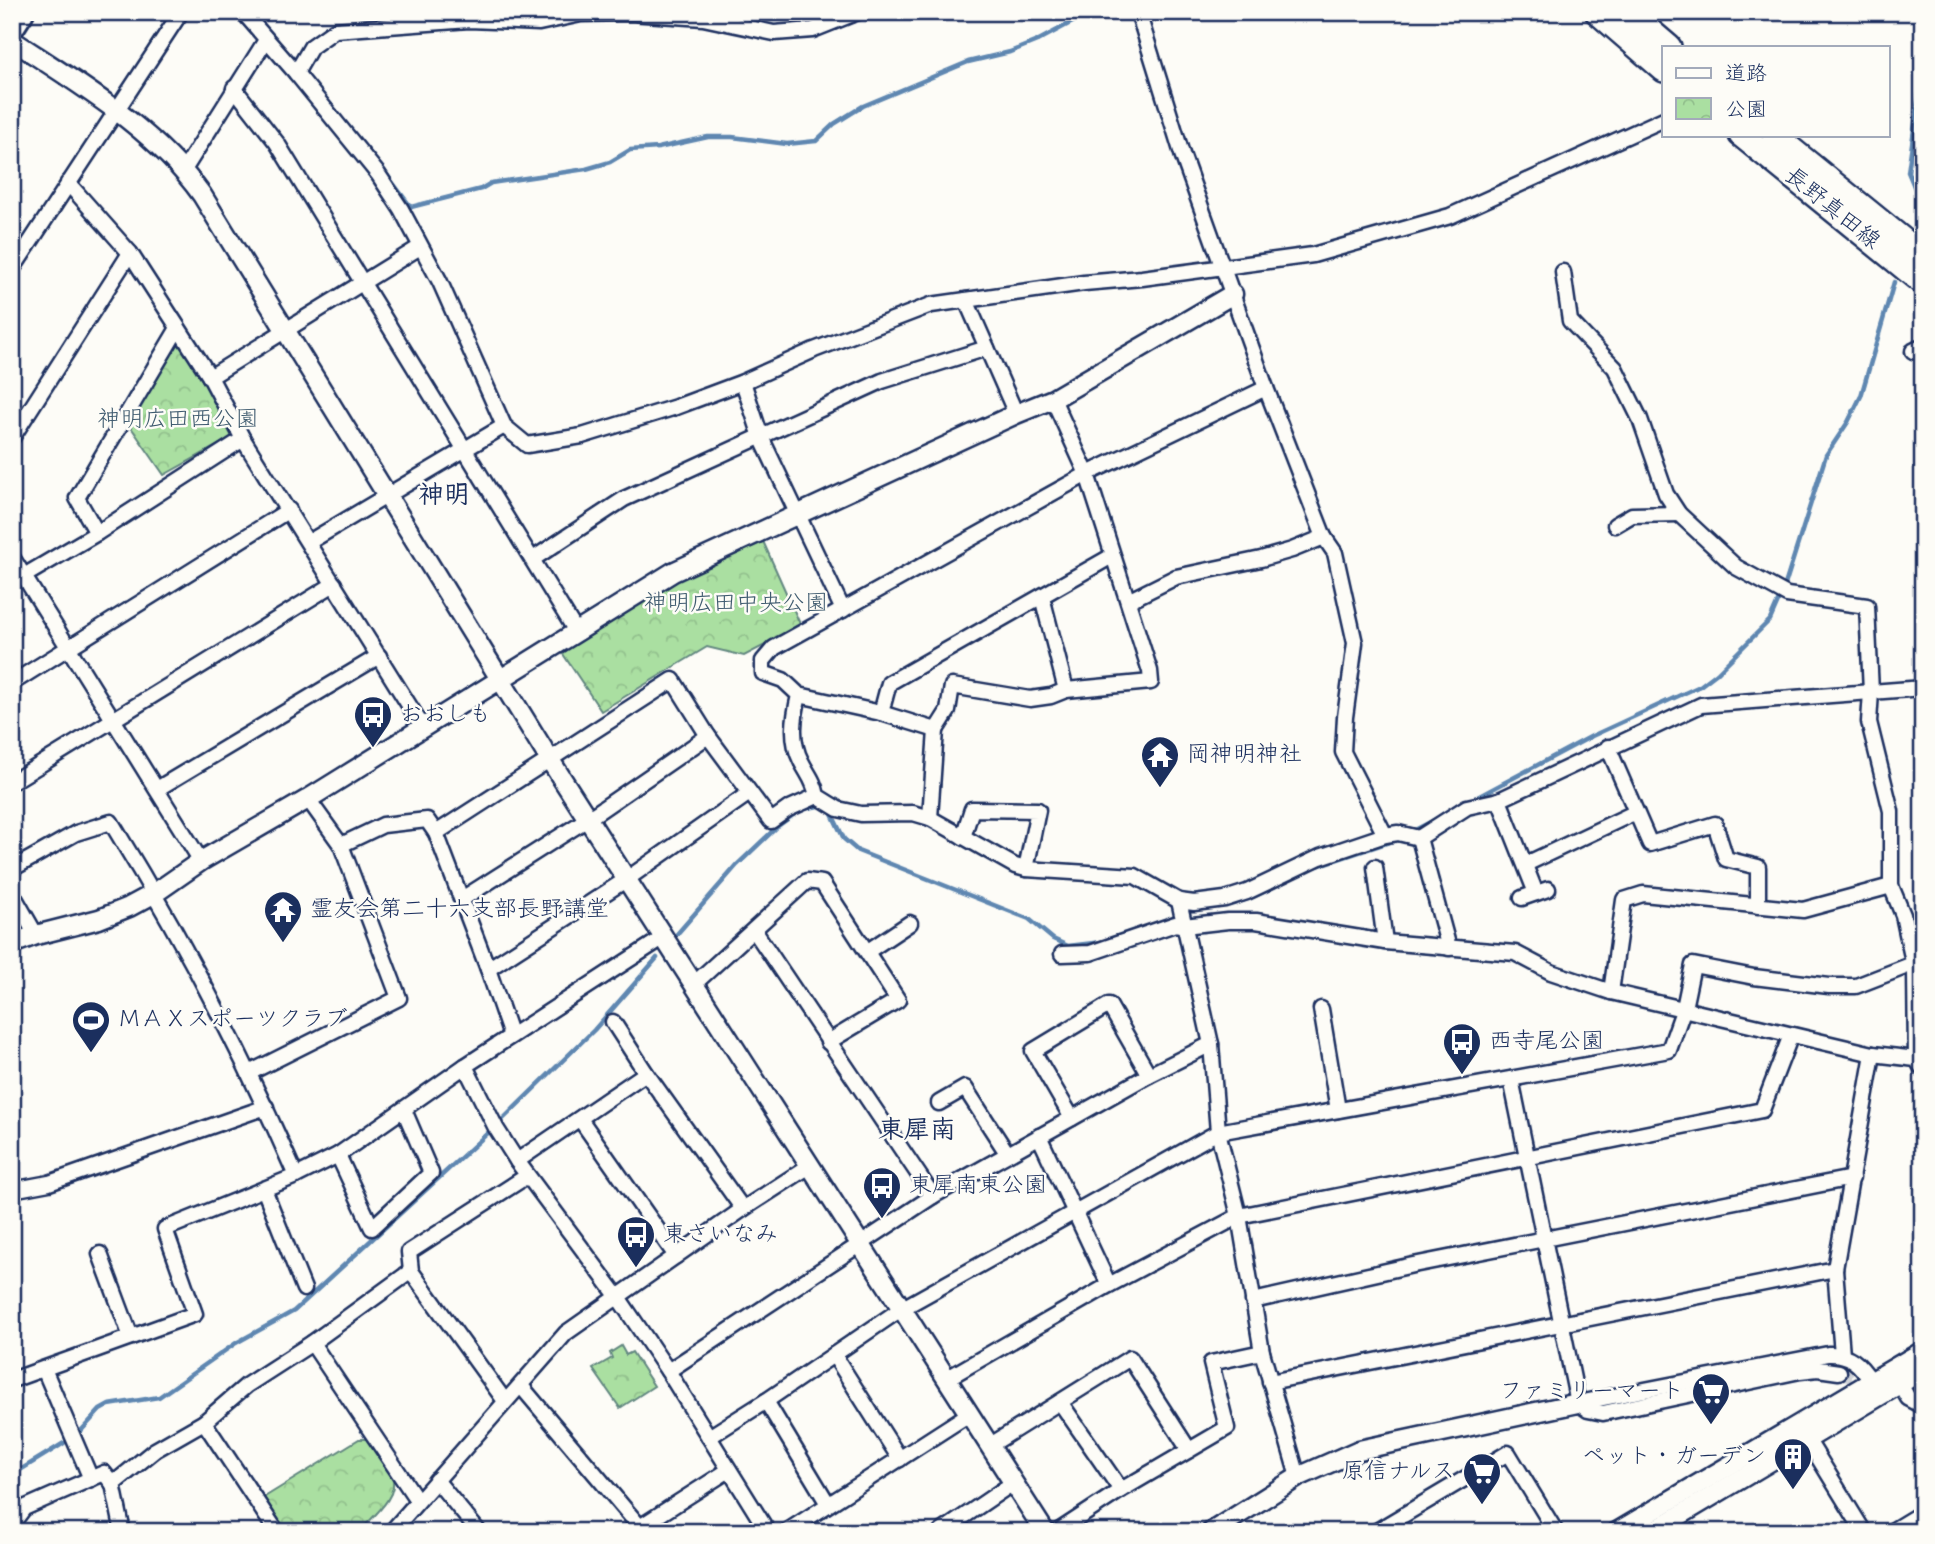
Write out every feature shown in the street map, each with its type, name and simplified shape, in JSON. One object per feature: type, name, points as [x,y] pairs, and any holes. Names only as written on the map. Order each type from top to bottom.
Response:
[{"type":"highway","points":[[12,26],[21,12]]},
{"type":"main road","points":[[1597,12],[1662,68]]},
{"type":"main road","points":[[1628,12],[1668,46]]},
{"type":"main road","name":"長野真田線","points":[[1742,136],[1923,283]]},
{"type":"main road","name":"長野真田線","points":[[1775,136],[1923,256]]},
{"type":"street","points":[[12,270],[181,12]]},
{"type":"street","points":[[243,12],[378,174],[401,209],[440,282],[504,426],[527,444],[582,436],[676,407],[931,305],[1084,282],[1142,278],[1313,255],[1450,216],[1662,120]]},
{"type":"street","points":[[296,73],[311,47],[335,30],[469,20],[539,23],[580,15],[630,13],[703,18],[774,33],[813,30],[858,12]]},
{"type":"street","points":[[1138,12],[1182,154],[1266,388],[1324,537],[1335,553],[1356,643],[1343,751],[1385,835]]},
{"type":"street","points":[[12,40],[116,109],[184,170],[286,330],[550,760],[1045,1532]]},
{"type":"street","points":[[184,170],[266,40]]},
{"type":"street","points":[[234,88],[277,143],[577,633]]},
{"type":"street","points":[[68,183],[130,254],[210,377],[243,439],[422,726]]},
{"type":"street","points":[[210,377],[420,247]]},
{"type":"street","points":[[12,438],[130,254]]},
{"type":"street","points":[[1062,954],[1090,953],[1175,924],[1184,926],[1228,921],[1256,921],[1385,942],[1515,953],[1551,972],[1611,992],[1919,1064],[1918,962],[1891,886],[1891,811],[1870,722],[1867,606],[1782,593],[1736,567],[1679,514],[1667,494],[1640,419],[1615,368],[1570,321],[1563,272]]},
{"type":"street","points":[[12,944],[99,919],[129,907],[673,572],[1053,399],[1233,294]]},
{"type":"street","points":[[966,300],[1016,414]]},
{"type":"street","points":[[97,533],[77,498],[178,328]]},
{"type":"street","points":[[533,559],[624,499],[882,381],[987,348]]},
{"type":"street","points":[[743,382],[761,437],[843,610]]},
{"type":"street","points":[[936,730],[881,713],[799,695],[783,680],[763,673],[763,661],[774,648],[1087,474],[1266,388]]},
{"type":"street","points":[[930,818],[936,730],[948,711],[952,686],[1030,699],[1051,696],[1066,690],[1151,682],[1150,671],[1087,474],[1053,399]]},
{"type":"street","points":[[309,542],[504,426]]},
{"type":"street","points":[[24,576],[97,533],[243,439]]},
{"type":"street","points":[[12,682],[289,510]]},
{"type":"street","points":[[1615,525],[1632,515],[1679,514]]},
{"type":"street","points":[[1128,601],[1176,577],[1261,559],[1324,537]]},
{"type":"street","points":[[881,713],[889,683],[1112,556]]},
{"type":"street","points":[[12,557],[201,861]]},
{"type":"street","points":[[12,782],[334,584]]},
{"type":"street","points":[[1042,597],[1066,690]]},
{"type":"street","points":[[157,789],[379,656]]},
{"type":"street","points":[[436,833],[673,680],[748,794],[771,821],[788,809],[817,796]]},
{"type":"street","points":[[799,695],[794,717],[794,736],[800,761],[814,781],[817,796],[838,809],[861,814],[913,813],[930,818],[1015,866],[1135,876],[1179,901],[1194,902],[1225,899],[1247,892],[1320,856],[1385,835],[1398,833],[1419,838],[1468,807],[1499,800],[1701,705],[1923,688]]},
{"type":"street","points":[[462,899],[589,818],[708,736]]},
{"type":"street","points":[[1608,747],[1650,844],[1715,824],[1726,859],[1758,867],[1758,906]]},
{"type":"street","points":[[488,969],[627,879],[748,794]]},
{"type":"street","points":[[249,1073],[398,998],[341,845],[308,799]]},
{"type":"street","points":[[1499,800],[1536,893]]},
{"type":"street","points":[[963,837],[972,809],[1038,810],[1026,869]]},
{"type":"street","points":[[1526,864],[1636,812]]},
{"type":"street","points":[[341,845],[383,825],[427,820],[436,833],[462,899],[510,1036]]},
{"type":"street","points":[[12,869],[76,833],[111,822],[155,893],[266,1107],[296,1176]]},
{"type":"street","points":[[1419,838],[1449,948]]},
{"type":"street","points":[[1375,867],[1385,942]]},
{"type":"street","points":[[694,984],[807,881],[822,883],[898,1000],[828,1042]]},
{"type":"street","points":[[1611,992],[1624,901],[1643,894],[1803,910],[1891,886]]},
{"type":"street","points":[[12,893],[36,935]]},
{"type":"street","points":[[1179,901],[1211,1044],[1218,1132],[1239,1216],[1262,1352],[1298,1478]]},
{"type":"street","points":[[868,951],[910,923]]},
{"type":"street","points":[[754,930],[933,1196]]},
{"type":"street","points":[[12,1380],[195,1314],[165,1229],[296,1176],[338,1154],[510,1036],[664,937]]},
{"type":"street","points":[[709,1437],[901,1309],[1218,1132],[1668,1050],[1684,1008],[1693,965],[1754,977],[1829,986],[1856,986],[1918,962]]},
{"type":"street","points":[[1072,1118],[1033,1051],[1109,1005],[1149,1075]]},
{"type":"street","points":[[1321,1009],[1338,1110]]},
{"type":"street","points":[[613,1022],[743,1209]]},
{"type":"street","points":[[946,1379],[1109,1285],[1239,1216],[1762,1111],[1791,1035]]},
{"type":"street","points":[[668,1371],[933,1196],[1149,1075],[1211,1044]]},
{"type":"street","points":[[1842,1354],[1835,1269],[1873,1054]]},
{"type":"street","points":[[465,1066],[496,1128],[517,1161],[618,1297],[668,1371],[768,1532]]},
{"type":"street","points":[[517,1161],[646,1073]]},
{"type":"street","points":[[1511,1079],[1578,1403],[1588,1410],[1604,1413],[1800,1371],[1818,1369],[1839,1372]]},
{"type":"street","points":[[939,1103],[965,1088],[1007,1153]]},
{"type":"street","points":[[12,1190],[49,1182],[266,1107]]},
{"type":"street","points":[[338,1154],[372,1228],[431,1173],[404,1110]]},
{"type":"street","points":[[580,1119],[676,1256]]},
{"type":"street","points":[[1039,1136],[1109,1285]]},
{"type":"street","points":[[391,1532],[566,1333],[743,1209],[811,1165]]},
{"type":"street","points":[[505,1401],[411,1271],[408,1252],[527,1176]]},
{"type":"street","points":[[1253,1301],[1413,1265],[1545,1241],[1852,1178]]},
{"type":"street","points":[[264,1189],[304,1289]]},
{"type":"street","points":[[100,1254],[131,1337]]},
{"type":"street","points":[[1270,1382],[1835,1269]]},
{"type":"street","points":[[113,1484],[155,1450],[204,1422],[247,1385],[312,1343],[411,1271]]},
{"type":"street","points":[[312,1343],[417,1500]]},
{"type":"street","points":[[1617,1532],[1923,1351]]},
{"type":"street","points":[[1057,1532],[1121,1490],[1227,1428],[1211,1363],[1262,1352]]},
{"type":"street","points":[[1211,1532],[1298,1478],[1359,1450],[1578,1403],[1828,1354],[1842,1354],[1858,1364],[1871,1381]]},
{"type":"street","points":[[834,1355],[900,1459]]},
{"type":"street","points":[[989,1446],[1130,1358],[1189,1450]]},
{"type":"street","points":[[44,1369],[91,1479]]},
{"type":"street","points":[[1652,1532],[1923,1370]]},
{"type":"street","points":[[1900,1384],[1908,1398],[1923,1406]]},
{"type":"street","points":[[521,1386],[640,1527],[729,1470]]},
{"type":"street","points":[[766,1401],[828,1504]]},
{"type":"street","points":[[1060,1402],[1121,1490]]},
{"type":"street","points":[[786,1532],[969,1414]]},
{"type":"street","points":[[204,1422],[277,1532]]},
{"type":"street","points":[[1807,1439],[1864,1532]]},
{"type":"street","points":[[1375,1532],[1508,1452],[1556,1532]]},
{"type":"street","points":[[12,1524],[24,1508],[104,1473],[113,1484],[123,1532]]},
{"type":"street","points":[[436,1480],[479,1532]]},
{"type":"street","points":[[941,1532],[1013,1483]]},
{"type":"street","points":[[1890,1532],[1923,1512]]},
{"type":"green space","name":"神明広田西公園","points":[[177,341],[234,436],[164,475],[128,423]]},
{"type":"green space","name":"神明広田中央公園","points":[[762,539],[801,626],[744,656],[707,647],[601,711],[561,651],[685,572]]},
{"type":"green space","points":[[621,1346],[626,1355],[632,1352],[654,1386],[620,1408],[593,1369],[612,1358],[610,1353]]},
{"type":"green space","points":[[359,1439],[366,1439],[392,1476],[392,1491],[383,1506],[359,1532],[284,1532],[263,1498]]},
{"type":"waterway","points":[[381,167],[411,207],[481,189],[491,183],[586,169],[610,162],[630,150],[658,148],[708,137],[732,137],[787,144],[816,141],[834,124],[863,106],[968,62],[1010,52],[1037,41],[1091,12]]},
{"type":"waterway","points":[[1923,66],[1908,172],[1923,208]]},
{"type":"waterway","points":[[1470,801],[1592,736],[1700,686],[1717,673],[1770,620],[1784,588],[1826,455],[1861,396],[1894,282]]},
{"type":"waterway","points":[[804,809],[823,805]]},
{"type":"waterway","points":[[830,810],[844,839],[858,851],[1029,919],[1053,939],[1068,946],[1102,942]]},
{"type":"waterway","points":[[677,934],[737,865],[778,826],[796,813]]},
{"type":"waterway","points":[[1417,829],[1438,818]]},
{"type":"waterway","points":[[1317,866],[1395,840]]},
{"type":"waterway","points":[[1189,910],[1234,903],[1277,885]]},
{"type":"waterway","points":[[501,1121],[594,1030],[657,958]]},
{"type":"waterway","points":[[79,1433],[100,1410],[109,1405],[159,1397],[236,1343],[294,1311],[490,1131]]},
{"type":"waterway","points":[[12,1475],[64,1443]]},
{"type":"tunnel","points":[[1839,1372],[1875,1380]]},
{"type":"tunnel","points":[[1895,1385],[1923,1392]]},
{"type":"place","name":"おおしも","points":[[373,749]]},
{"type":"place","name":"岡神明神社","points":[[1160,789]]},
{"type":"place","name":"霊友会第二十六支部長野講堂","points":[[283,944]]},
{"type":"place","name":"ＭＡＸスポーツクラブ","points":[[91,1054]]},
{"type":"place","name":"西寺尾公園","points":[[1462,1076]]},
{"type":"place","name":"東犀南東公園","points":[[882,1220]]},
{"type":"place","name":"東さいなみ","points":[[636,1269]]},
{"type":"place","name":"ファミリーマート","points":[[1711,1426]]},
{"type":"place","name":"ペット・ガーデン","points":[[1793,1491]]},
{"type":"place","name":"原信ナルス","points":[[1482,1506]]},
{"type":"district","name":"神明","points":[[444,496]]},
{"type":"district","name":"東犀南","points":[[917,1131]]}]
